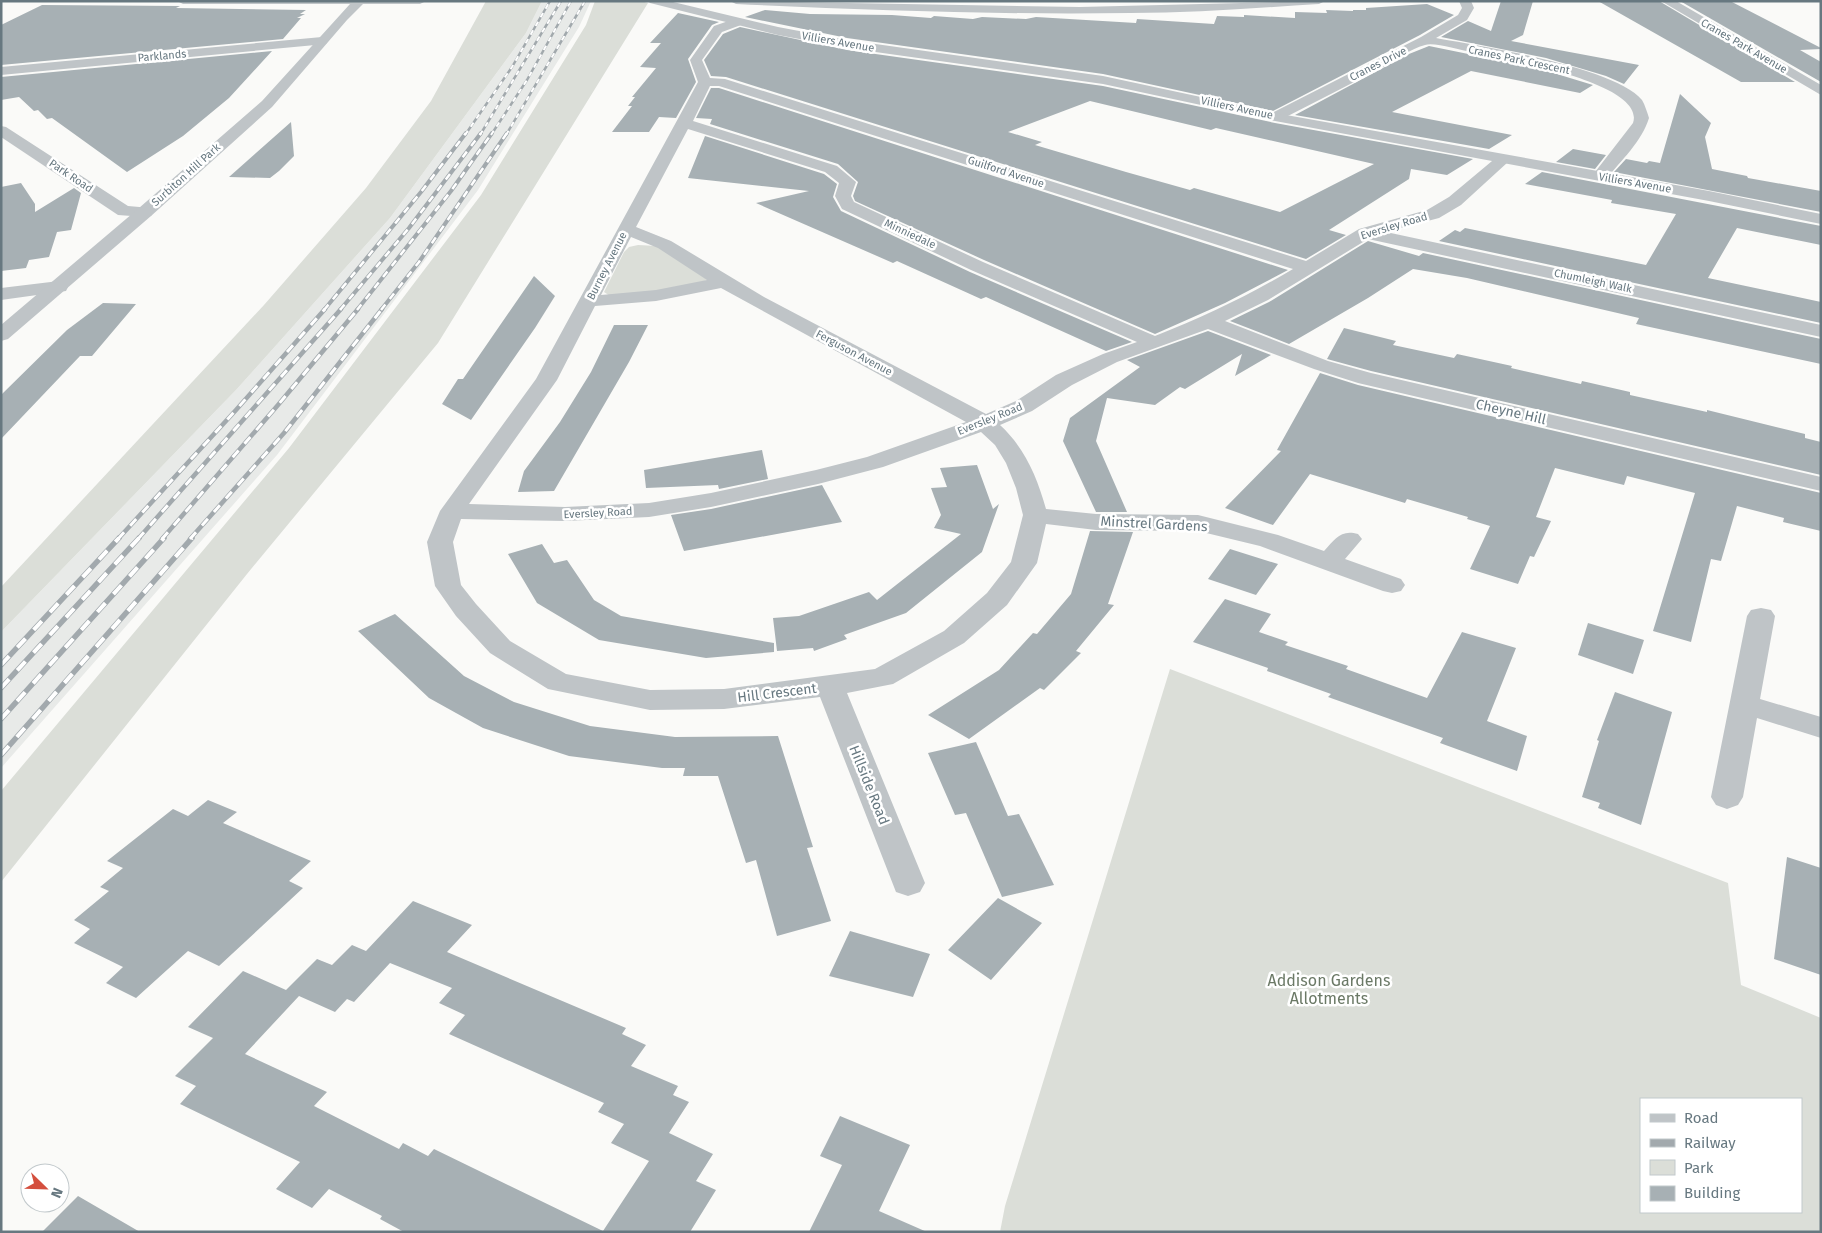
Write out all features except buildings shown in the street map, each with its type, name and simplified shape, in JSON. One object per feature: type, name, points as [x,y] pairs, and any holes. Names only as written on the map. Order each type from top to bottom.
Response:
[{"type":"street","points":[[182,1],[420,1]]},
{"type":"street","name":"Villiers Avenue","points":[[654,1],[737,22],[847,44],[1103,80],[1275,116],[1821,219]]},
{"type":"street","points":[[670,6],[692,1]]},
{"type":"street","points":[[736,1],[844,6],[1139,10],[1318,1]]},
{"type":"street","name":"Cranes Drive","points":[[1275,116],[1425,40],[1463,17],[1468,8],[1465,1]]},
{"type":"street","name":"Cranes Park Avenue","points":[[1667,1],[1821,91]]},
{"type":"street","name":"Surbiton Hill Park","points":[[1,335],[59,287],[267,104],[358,2]]},
{"type":"street","points":[[704,82],[696,60],[718,29],[737,22]]},
{"type":"street","name":"Cranes Park Crescent","points":[[1425,40],[1540,62],[1570,70],[1619,89],[1633,99],[1640,109],[1642,118],[1636,130],[1600,176]]},
{"type":"street","name":"Parklands","points":[[1,71],[322,41]]},
{"type":"street","name":"Burney Avenue","points":[[452,511],[546,380],[684,124],[704,82]]},
{"type":"street","name":"Guilford Avenue","points":[[704,82],[720,82],[1307,267]]},
{"type":"street","name":"Minniedale","points":[[684,124],[831,169],[848,182],[844,196],[848,205],[977,266],[1155,343]]},
{"type":"street","name":"Park Road","points":[[3,132],[124,210],[145,212]]},
{"type":"street","name":"Eversley Road","points":[[452,511],[565,514],[649,510],[712,500],[856,467],[985,423],[1024,406],[1064,380],[1110,358],[1208,322],[1260,296],[1365,233],[1433,214],[1455,201],[1503,158]]},
{"type":"street","name":"Ferguson Avenue","points":[[626,230],[641,232],[723,282],[985,423]]},
{"type":"street","name":"Chumleigh Walk","points":[[1365,233],[1821,331]]},
{"type":"street","points":[[589,301],[685,293],[723,282]]},
{"type":"street","points":[[1,294],[59,287]]},
{"type":"street","name":"Cheyne Hill","points":[[1208,322],[1321,365],[1366,378],[1821,484]]},
{"type":"street","name":"Hill Crescent","points":[[452,511],[440,542],[448,586],[466,610],[500,647],[558,682],[650,700],[724,699],[830,686],[883,677],[954,637],[997,599],[1024,563],[1035,515],[1028,488],[1018,463],[1004,441],[985,423]]},
{"type":"street","name":"Minstrel Gardens","points":[[1035,515],[1096,522],[1198,523],[1270,540],[1392,585]]},
{"type":"street","points":[[1329,561],[1349,539]]},
{"type":"street","points":[[1727,797],[1761,616]]},
{"type":"street","name":"Hillside Road","points":[[830,686],[908,883]]},
{"type":"street","points":[[1744,704],[1821,728]]},
{"type":"shaded area","points":[[542,1],[591,1],[579,27],[478,190],[277,455],[1,768],[1,632],[236,390],[390,218],[526,33]]},
{"type":"green space","points":[[486,1],[542,1],[526,33],[390,218],[236,390],[1,632],[1,587],[264,305],[366,188],[431,101]]},
{"type":"green space","points":[[595,1],[641,1],[648,3],[438,343],[247,574],[1,882],[1,791],[289,448],[481,195],[586,25]]},
{"type":"green space","points":[[638,245],[657,246],[708,280],[667,291],[610,296],[604,292],[624,252],[629,247]]},
{"type":"green space","name":"Addison Gardens Allotments","points":[[1170,669],[1728,883],[1741,985],[1821,1018],[1821,1232],[1000,1232],[1005,1206]]},
{"type":"railway","points":[[465,135],[512,67],[550,1]]},
{"type":"railway","points":[[480,135],[561,1]]},
{"type":"railway","points":[[491,135],[527,80],[571,1]]},
{"type":"railway","points":[[506,135],[585,1]]},
{"type":"railway","points":[[324,310],[421,192],[466,133]]},
{"type":"railway","points":[[340,310],[409,228],[481,133]]},
{"type":"railway","points":[[357,310],[451,191],[492,133]]},
{"type":"railway","points":[[381,310],[419,262],[507,133]]},
{"type":"railway","points":[[118,539],[325,309]]},
{"type":"railway","points":[[138,539],[341,309]]},
{"type":"railway","points":[[162,539],[358,309]]},
{"type":"railway","points":[[190,539],[284,433],[382,309]]},
{"type":"railway","points":[[1,665],[119,538]]},
{"type":"railway","points":[[1,688],[139,538]]},
{"type":"railway","points":[[1,719],[164,538]]},
{"type":"railway","points":[[1,755],[192,538]]}]
